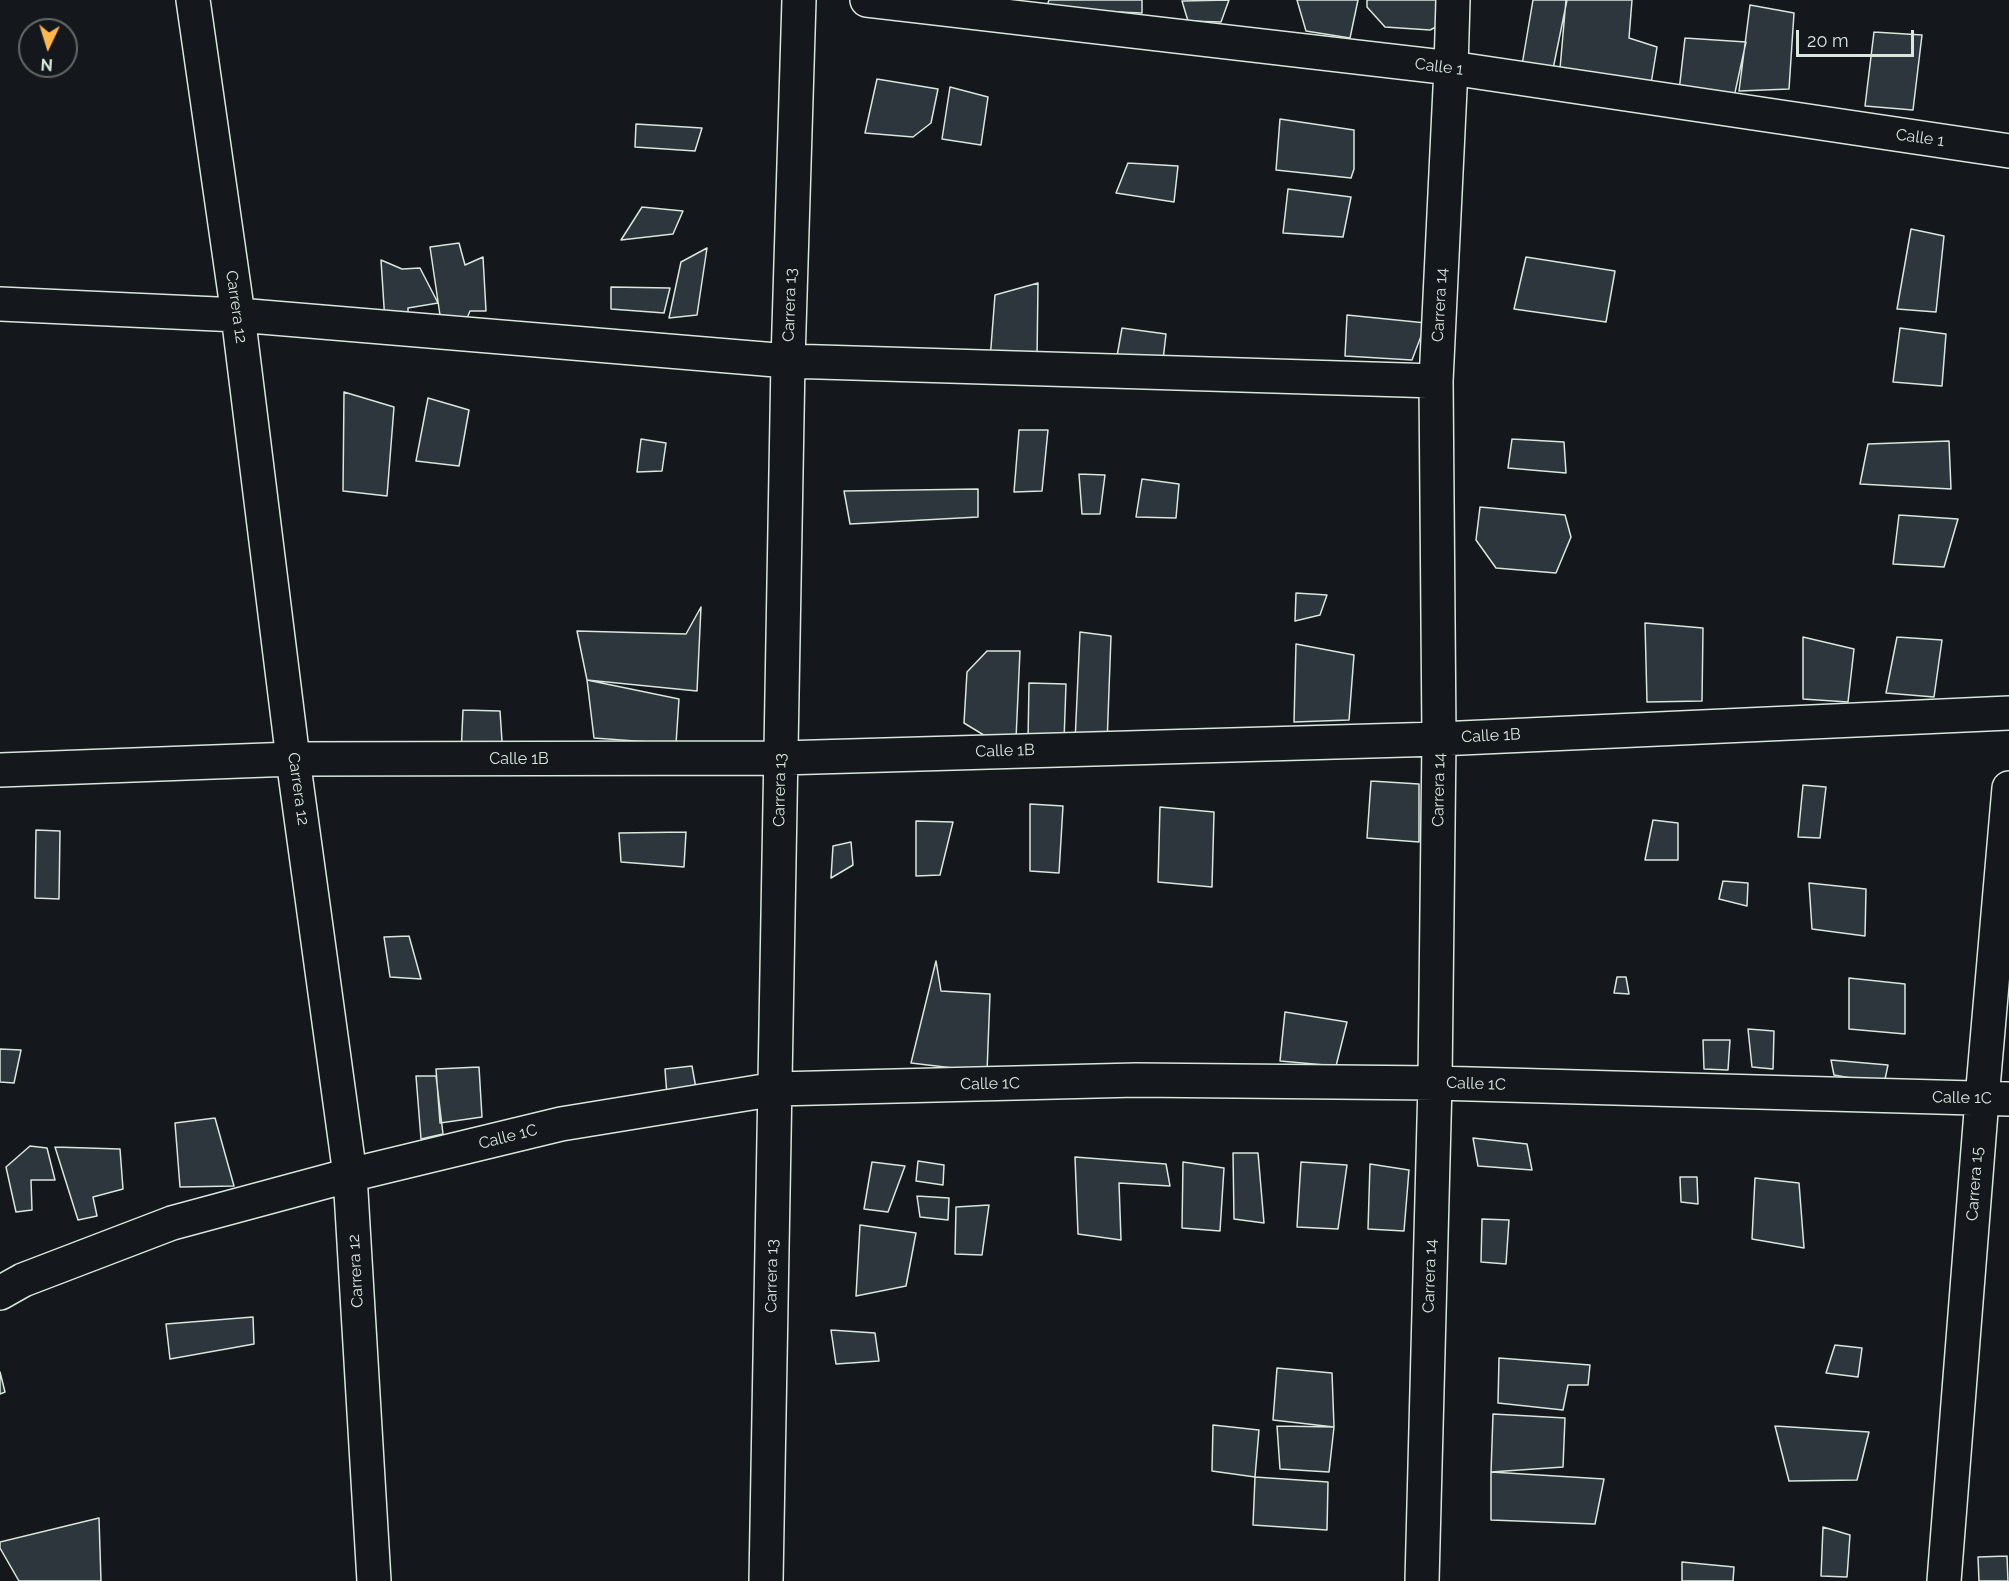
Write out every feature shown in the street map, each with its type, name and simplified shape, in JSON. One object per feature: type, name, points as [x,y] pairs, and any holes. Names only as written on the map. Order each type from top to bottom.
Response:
[{"type":"street","name":"Carrera 12","points":[[193,0],[237,315],[350,1175],[374,1581]]},
{"type":"street","name":"Carrera 13","points":[[766,1581],[788,361],[799,0]]},
{"type":"street","name":"Calle 1","points":[[867,0],[1451,68],[2009,151]]},
{"type":"street","name":"Carrera 14","points":[[1422,1581],[1435,1083],[1439,739],[1436,381],[1453,0]]},
{"type":"street","points":[[0,304],[237,315],[788,361],[1436,381]]},
{"type":"street","name":"Calle 1B","points":[[0,770],[294,759],[781,758],[1439,739],[2009,712]]},
{"type":"street","name":"Carrera 15","points":[[1944,1581],[1996,1099],[2009,788]]},
{"type":"street","name":"Calle 1C","points":[[0,1293],[23,1280],[172,1223],[350,1175],[561,1124],[776,1089],[1136,1080],[1435,1083],[1996,1099]]},
{"type":"building","points":[[1049,0],[1142,0],[1142,13],[1046,9]]},
{"type":"building","points":[[1229,0],[1221,22],[1188,21],[1182,1]]},
{"type":"building","points":[[1297,0],[1358,0],[1350,38],[1306,31]]},
{"type":"building","points":[[1367,0],[1439,0],[1436,27],[1430,30],[1385,27],[1367,7]]},
{"type":"building","points":[[1533,0],[1567,0],[1552,74],[1521,71]]},
{"type":"building","points":[[1566,0],[1632,0],[1629,38],[1657,47],[1650,90],[1559,80]]},
{"type":"building","points":[[1750,5],[1794,13],[1789,89],[1739,91]]},
{"type":"building","points":[[1874,32],[1922,35],[1913,110],[1865,106]]},
{"type":"building","points":[[1685,38],[1746,42],[1734,97],[1679,91]]},
{"type":"building","points":[[877,79],[938,89],[931,123],[913,137],[865,133]]},
{"type":"building","points":[[950,87],[988,97],[981,145],[942,139]]},
{"type":"building","points":[[1280,119],[1354,130],[1354,169],[1351,178],[1276,170]]},
{"type":"building","points":[[636,124],[702,128],[695,151],[635,147]]},
{"type":"building","points":[[1128,163],[1178,166],[1174,202],[1116,193]]},
{"type":"building","points":[[1288,189],[1351,197],[1343,237],[1283,233]]},
{"type":"building","points":[[642,207],[683,211],[673,234],[621,240]]},
{"type":"building","points":[[1911,229],[1944,236],[1936,312],[1897,309]]},
{"type":"building","points":[[459,243],[465,265],[483,257],[486,311],[470,311],[465,323],[441,322],[430,247]]},
{"type":"building","points":[[707,248],[697,315],[669,318],[681,262]]},
{"type":"building","points":[[1526,257],[1615,271],[1606,322],[1514,309]]},
{"type":"building","points":[[381,260],[402,269],[420,268],[438,303],[408,308],[408,323],[385,322]]},
{"type":"building","points":[[1038,283],[1037,359],[990,360],[995,295]]},
{"type":"building","points":[[611,287],[670,288],[664,313],[611,309]]},
{"type":"building","points":[[1347,315],[1426,323],[1412,360],[1345,356]]},
{"type":"building","points":[[1122,328],[1166,334],[1163,360],[1116,362]]},
{"type":"building","points":[[1900,328],[1946,334],[1942,386],[1893,382]]},
{"type":"building","points":[[344,392],[394,407],[387,496],[343,491]]},
{"type":"building","points":[[428,398],[469,410],[459,466],[416,461]]},
{"type":"building","points":[[1019,430],[1048,430],[1042,491],[1014,492]]},
{"type":"building","points":[[641,439],[666,443],[662,471],[637,472]]},
{"type":"building","points":[[1512,439],[1564,442],[1566,473],[1508,468]]},
{"type":"building","points":[[1949,441],[1951,489],[1860,484],[1868,444]]},
{"type":"building","points":[[1079,474],[1105,475],[1100,514],[1082,514]]},
{"type":"building","points":[[1142,479],[1179,484],[1176,518],[1136,517]]},
{"type":"building","points":[[978,489],[978,517],[850,524],[844,491]]},
{"type":"building","points":[[1480,507],[1565,515],[1571,537],[1556,573],[1496,568],[1476,540]]},
{"type":"building","points":[[1899,515],[1958,519],[1944,567],[1893,564]]},
{"type":"building","points":[[1296,593],[1327,595],[1320,615],[1295,621]]},
{"type":"building","points":[[701,607],[697,691],[587,680],[577,631],[686,634]]},
{"type":"building","points":[[1645,623],[1703,628],[1702,701],[1647,702]]},
{"type":"building","points":[[1080,632],[1111,636],[1107,744],[1075,742]]},
{"type":"building","points":[[1803,637],[1854,649],[1848,702],[1803,699]]},
{"type":"building","points":[[1897,637],[1942,640],[1934,697],[1886,693]]},
{"type":"building","points":[[1296,644],[1354,655],[1349,720],[1294,722]]},
{"type":"building","points":[[987,651],[1020,651],[1016,739],[987,737],[964,723],[967,672]]},
{"type":"building","points":[[587,680],[679,699],[676,744],[594,738]]},
{"type":"building","points":[[1029,683],[1066,684],[1064,741],[1028,741]]},
{"type":"building","points":[[463,710],[500,711],[503,756],[461,755]]},
{"type":"building","points":[[1371,781],[1419,784],[1419,842],[1367,838]]},
{"type":"building","points":[[1803,785],[1826,787],[1820,838],[1798,837]]},
{"type":"building","points":[[1030,804],[1063,806],[1059,873],[1030,871]]},
{"type":"building","points":[[1160,807],[1214,812],[1212,887],[1158,882]]},
{"type":"building","points":[[1653,820],[1678,823],[1678,860],[1645,860]]},
{"type":"building","points":[[916,821],[953,822],[940,875],[916,876]]},
{"type":"building","points":[[36,830],[60,831],[59,899],[35,898]]},
{"type":"building","points":[[686,832],[684,867],[621,862],[619,833]]},
{"type":"building","points":[[851,842],[853,865],[831,878],[833,846]]},
{"type":"building","points":[[1723,881],[1748,883],[1747,906],[1719,899]]},
{"type":"building","points":[[1809,883],[1866,889],[1865,936],[1812,929]]},
{"type":"building","points":[[409,936],[421,979],[390,977],[384,937]]},
{"type":"building","points":[[936,961],[941,991],[990,994],[987,1072],[911,1063]]},
{"type":"building","points":[[1617,977],[1626,977],[1629,994],[1614,993]]},
{"type":"building","points":[[1849,978],[1905,984],[1905,1034],[1849,1029]]},
{"type":"building","points":[[1285,1012],[1347,1022],[1336,1066],[1280,1061]]},
{"type":"building","points":[[1748,1029],[1774,1031],[1773,1069],[1752,1067]]},
{"type":"building","points":[[1703,1040],[1730,1040],[1728,1070],[1704,1069]]},
{"type":"building","points":[[0,1049],[21,1050],[14,1083],[0,1082]]},
{"type":"building","points":[[1831,1060],[1888,1065],[1884,1084],[1834,1075]]},
{"type":"building","points":[[692,1066],[697,1094],[667,1096],[665,1069]]},
{"type":"building","points":[[479,1067],[482,1117],[440,1123],[436,1069]]},
{"type":"building","points":[[416,1076],[436,1076],[443,1134],[421,1139]]},
{"type":"building","points":[[215,1118],[234,1186],[180,1187],[175,1123]]},
{"type":"building","points":[[1473,1138],[1527,1144],[1532,1170],[1478,1166]]},
{"type":"building","points":[[30,1146],[47,1148],[55,1180],[31,1180],[32,1210],[16,1212],[6,1167]]},
{"type":"building","points":[[55,1147],[120,1149],[123,1189],[93,1197],[97,1216],[78,1220]]},
{"type":"building","points":[[1233,1153],[1258,1153],[1264,1223],[1234,1219]]},
{"type":"building","points":[[1075,1157],[1166,1164],[1170,1186],[1119,1183],[1121,1240],[1078,1234]]},
{"type":"building","points":[[918,1161],[944,1165],[943,1185],[916,1181]]},
{"type":"building","points":[[872,1162],[905,1166],[888,1212],[864,1209]]},
{"type":"building","points":[[1183,1162],[1224,1168],[1220,1231],[1182,1228]]},
{"type":"building","points":[[1301,1162],[1347,1165],[1338,1229],[1297,1227]]},
{"type":"building","points":[[1370,1164],[1409,1170],[1404,1231],[1368,1229]]},
{"type":"building","points":[[1680,1177],[1697,1177],[1698,1204],[1681,1202]]},
{"type":"building","points":[[1755,1178],[1799,1183],[1804,1248],[1752,1239]]},
{"type":"building","points":[[917,1196],[949,1198],[948,1220],[920,1217]]},
{"type":"building","points":[[989,1205],[982,1255],[955,1254],[956,1207]]},
{"type":"building","points":[[1482,1219],[1509,1220],[1506,1264],[1481,1262]]},
{"type":"building","points":[[860,1225],[916,1233],[906,1286],[856,1296]]},
{"type":"building","points":[[253,1317],[254,1344],[170,1359],[166,1324]]},
{"type":"building","points":[[831,1330],[875,1333],[879,1361],[836,1364]]},
{"type":"building","points":[[1835,1345],[1862,1348],[1858,1377],[1826,1373]]},
{"type":"building","points":[[1499,1358],[1590,1365],[1588,1385],[1568,1385],[1563,1410],[1498,1403]]},
{"type":"building","points":[[1277,1368],[1332,1373],[1334,1427],[1273,1420]]},
{"type":"building","points":[[0,1372],[5,1392],[0,1394]]},
{"type":"building","points":[[1493,1414],[1565,1418],[1563,1467],[1491,1472]]},
{"type":"building","points":[[1213,1425],[1259,1430],[1255,1477],[1212,1471]]},
{"type":"building","points":[[1277,1426],[1334,1427],[1329,1472],[1280,1469]]},
{"type":"building","points":[[1775,1426],[1869,1432],[1857,1480],[1789,1481]]},
{"type":"building","points":[[1491,1472],[1604,1479],[1595,1524],[1491,1520]]},
{"type":"building","points":[[1255,1477],[1328,1482],[1327,1530],[1253,1525]]},
{"type":"building","points":[[99,1518],[101,1581],[19,1581],[0,1548],[0,1542]]},
{"type":"building","points":[[1823,1527],[1850,1535],[1847,1577],[1821,1576]]},
{"type":"building","points":[[2007,1556],[2008,1581],[1979,1581],[1978,1557]]},
{"type":"building","points":[[1682,1562],[1734,1567],[1733,1581],[1682,1581]]}]
